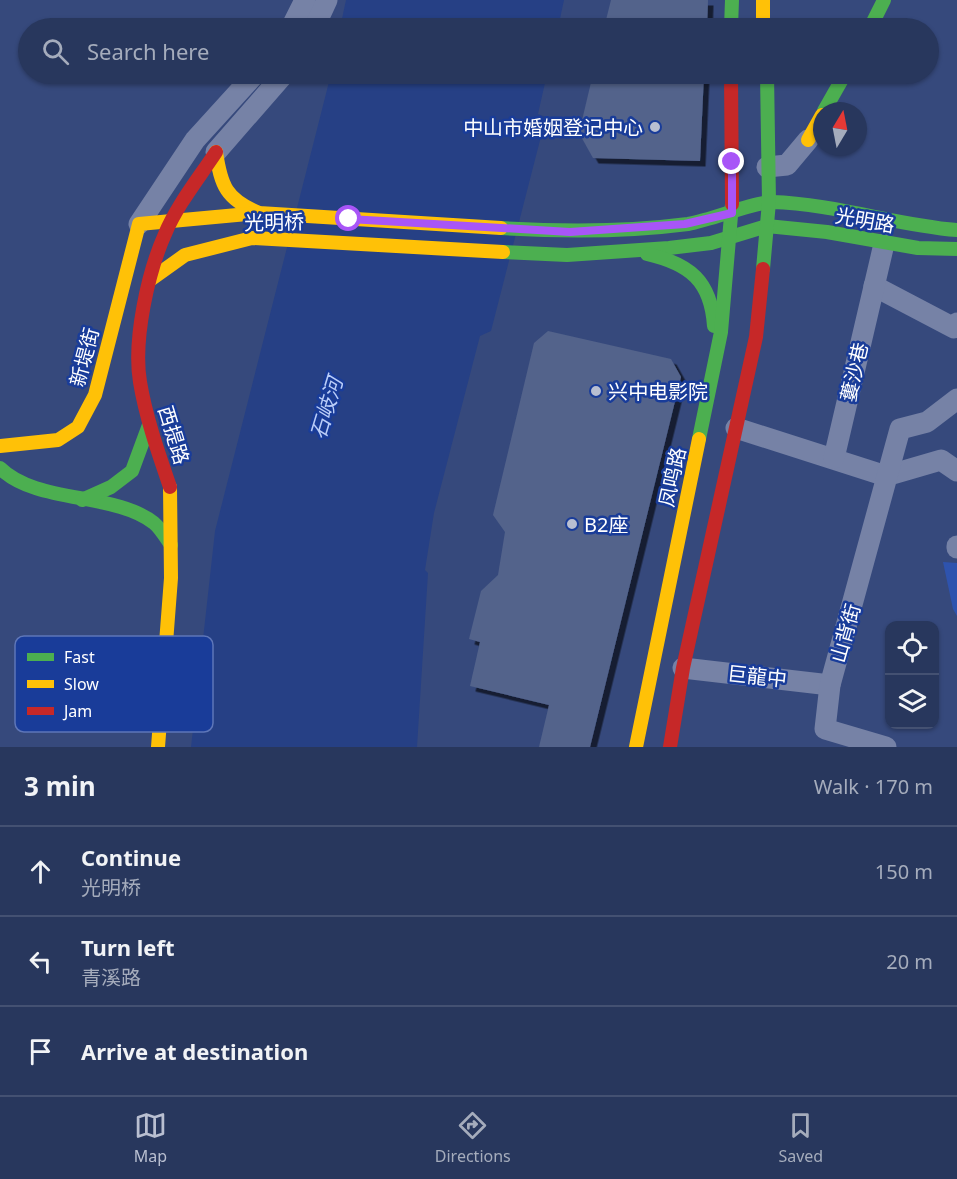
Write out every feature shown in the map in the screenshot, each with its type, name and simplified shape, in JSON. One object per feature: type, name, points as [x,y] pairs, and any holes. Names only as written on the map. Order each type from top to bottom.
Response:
[{"type":"street","points":[[296,18],[305,0]]},
{"type":"street","points":[[319,18],[327,0]]},
{"type":"street","points":[[731,18],[732,0]]},
{"type":"street","points":[[763,0],[763,18]]},
{"type":"street","points":[[875,18],[885,0]]},
{"type":"street","points":[[139,224],[195,140],[246,84]]},
{"type":"street","points":[[216,152],[275,84]]},
{"type":"street","name":"凤鸣路","points":[[636,747],[721,332],[731,238],[731,84]]},
{"type":"street","points":[[670,747],[683,668],[756,337],[769,201],[767,84]]},
{"type":"street","points":[[829,102],[839,84]]},
{"type":"street","points":[[767,167],[787,165],[813,131]]},
{"type":"street","name":"光明桥","points":[[216,152],[223,188],[237,205],[259,213],[570,232],[685,224],[732,213],[769,201]]},
{"type":"street","name":"西提路","points":[[165,636],[171,545],[170,488],[149,425],[139,379],[140,331],[150,280],[171,223],[216,152]]},
{"type":"street","name":"光明路","points":[[769,201],[831,208],[918,227],[957,230]]},
{"type":"street","points":[[139,224],[171,223],[259,213]]},
{"type":"street","name":"新堤街","points":[[4,445],[58,440],[78,427],[95,395],[139,224]]},
{"type":"street","name":"光明桥","points":[[150,280],[185,255],[252,238],[567,255],[669,248],[731,238],[767,226]]},
{"type":"street","name":"光明路","points":[[767,226],[827,232],[885,244],[957,249]]},
{"type":"street","name":"蔞沙巷","points":[[834,458],[885,244]]},
{"type":"street","points":[[627,251],[668,258],[699,277],[710,299],[714,321],[712,373]]},
{"type":"street","points":[[874,286],[954,328],[957,323]]},
{"type":"street","name":"山背街","points":[[886,747],[825,729],[830,685],[900,429],[927,422],[957,399]]},
{"type":"street","points":[[82,500],[111,487],[132,471],[149,425]]},
{"type":"street","points":[[736,428],[886,476],[941,460],[957,471]]},
{"type":"street","points":[[4,445],[5,459],[11,479]]},
{"type":"street","points":[[0,468],[11,479],[82,500],[133,511],[155,524],[171,545]]},
{"type":"street","name":"巨龍中","points":[[683,668],[830,685]]},
{"type":"street","name":"西提路","points":[[158,747],[159,732]]},
{"type":"shaded area","points":[[943,562],[957,563],[957,616],[953,609]]},
{"type":"water","points":[[346,0],[564,0],[560,18],[342,18]]},
{"type":"water","name":"石岐河","points":[[328,84],[545,84],[538,114],[546,117],[491,331],[480,336],[434,513],[425,570],[428,573],[417,747],[191,747],[193,732],[213,732],[213,636],[203,636],[215,531]]},
{"type":"building","points":[[611,0],[708,0],[707,18],[606,18]]},
{"type":"building","points":[[591,84],[704,84],[700,161],[593,158],[579,133]]},
{"type":"building","name":"B2座","points":[[548,331],[671,359],[681,377],[590,747],[539,747],[549,705],[470,686],[480,642],[469,639],[481,591],[498,575],[505,532],[493,515],[534,343]]},
{"type":"traffic: fast","points":[[731,18],[732,0]]},
{"type":"traffic: fast","points":[[875,18],[884,0]]},
{"type":"traffic: fast","points":[[763,269],[769,202],[767,84]]},
{"type":"traffic: fast","points":[[829,102],[839,84]]},
{"type":"traffic: fast","points":[[501,228],[594,230],[665,227],[698,222],[772,202],[819,207],[957,230]]},
{"type":"traffic: fast","points":[[699,439],[721,332],[732,204]]},
{"type":"traffic: fast","points":[[503,252],[567,255],[669,248],[711,243],[767,226],[827,232],[918,248],[957,249]]},
{"type":"traffic: fast","points":[[647,254],[675,263],[696,277],[708,297],[714,326]]},
{"type":"traffic: fast","points":[[82,500],[111,487],[132,471],[149,425]]},
{"type":"traffic: fast","points":[[0,468],[15,479],[34,487],[119,506],[138,513],[157,525],[171,545]]},
{"type":"traffic: slow","points":[[763,0],[763,18]]},
{"type":"traffic: slow","points":[[808,140],[813,131]]},
{"type":"traffic: slow","points":[[216,152],[220,174],[227,190],[232,197],[259,213],[501,228]]},
{"type":"traffic: slow","points":[[0,446],[58,440],[78,427],[95,395],[139,224],[259,213]]},
{"type":"traffic: slow","points":[[150,280],[185,255],[252,238],[503,252]]},
{"type":"traffic: slow","points":[[636,747],[699,439]]},
{"type":"traffic: slow","points":[[167,636],[171,578],[170,487]]},
{"type":"traffic: slow","points":[[158,747],[159,732]]},
{"type":"traffic: jam","points":[[731,84],[732,204]]},
{"type":"traffic: jam","points":[[170,487],[149,422],[140,382],[138,365],[140,327],[153,267],[165,234],[182,202],[216,152]]},
{"type":"traffic: jam","points":[[670,747],[683,668],[756,337],[763,269]]},
{"type":"place","name":"中山市婚姻登记中心","points":[[655,127]]},
{"type":"place","name":"兴中电影院","points":[[596,391]]},
{"type":"place","name":"B2座","points":[[572,524]]},
{"type":"route","points":[[349,219],[570,232],[685,224],[711,220],[732,213],[732,162]]}]
